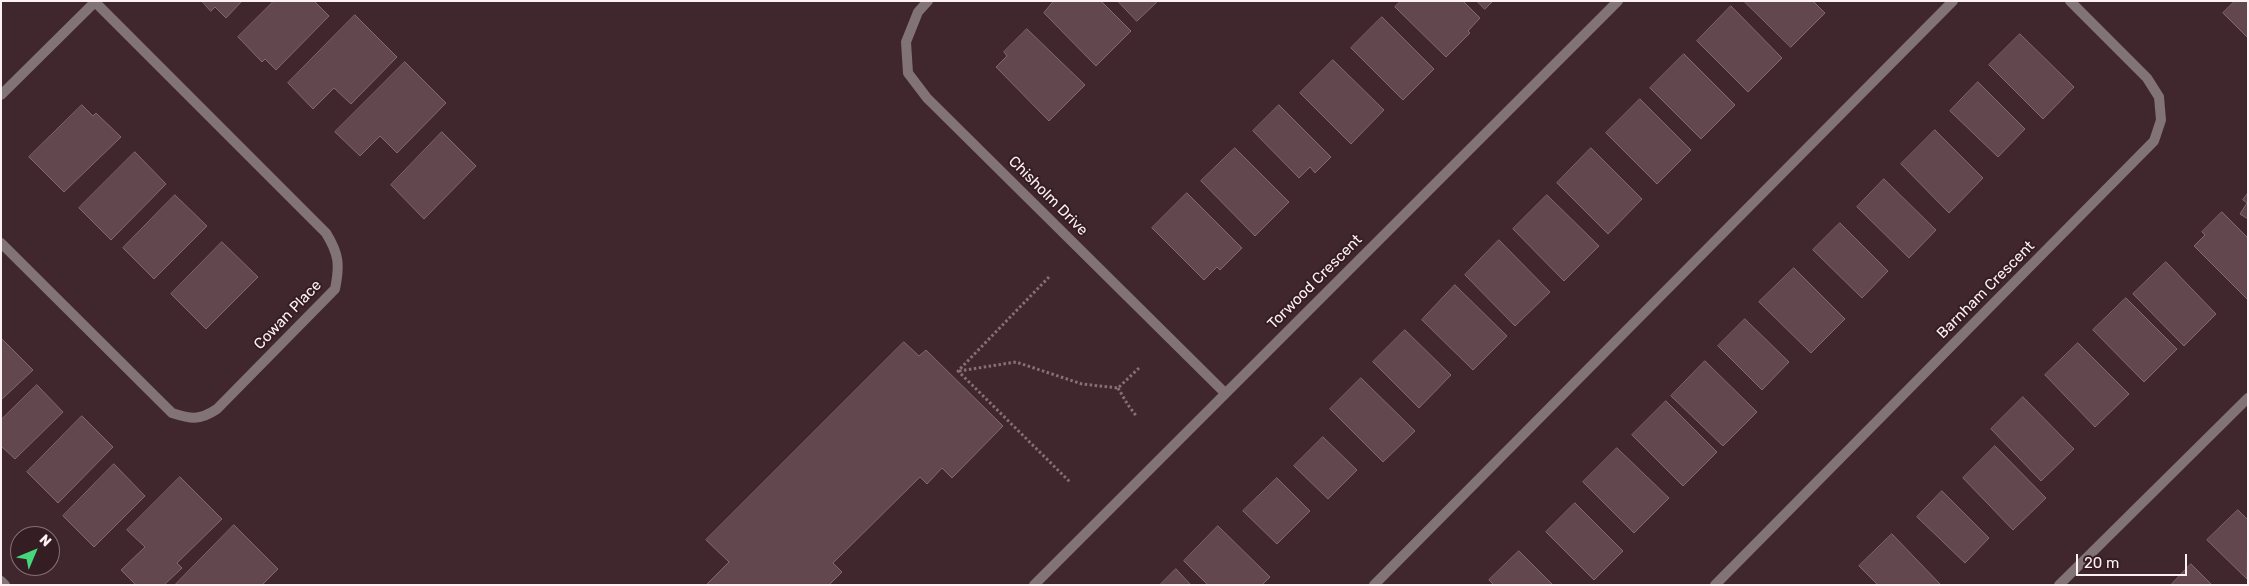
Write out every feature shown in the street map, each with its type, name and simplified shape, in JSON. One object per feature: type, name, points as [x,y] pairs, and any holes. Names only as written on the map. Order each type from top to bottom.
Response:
[{"type":"street","name":"Chisholm Drive","points":[[928,1],[918,12],[906,42],[908,73],[928,98],[1225,393]]},
{"type":"street","name":"Torwood Crescent","points":[[1034,585],[1618,1]]},
{"type":"street","points":[[1374,585],[1953,1]]},
{"type":"street","name":"Barnham Crescent","points":[[1715,585],[2154,141],[2161,120],[2159,97],[2147,78],[2070,1]]},
{"type":"street","points":[[1,95],[95,2]]},
{"type":"street","name":"Cowan Place","points":[[1,243],[172,412],[190,418],[205,418],[217,409],[335,289],[339,270],[336,250],[326,234],[95,2]]},
{"type":"street","points":[[2059,585],[2248,398]]},
{"type":"street","points":[[1,581],[5,585]]},
{"type":"path","points":[[958,371],[1049,277]]},
{"type":"path","points":[[958,371],[1016,362],[1082,384],[1118,388]]},
{"type":"path","points":[[1118,388],[1140,367]]},
{"type":"path","points":[[958,371],[1071,483]]},
{"type":"path","points":[[1118,388],[1137,417]]},
{"type":"building","points":[[202,1],[242,1],[226,18],[215,7],[211,11]]},
{"type":"building","points":[[274,1],[314,1],[329,16],[276,70],[265,59],[262,62],[238,37]]},
{"type":"building","points":[[1054,1],[1101,1],[1131,31],[1096,66],[1044,13]]},
{"type":"building","points":[[1118,1],[1158,1],[1137,21]]},
{"type":"building","points":[[1401,1],[1463,1],[1480,18],[1468,31],[1470,33],[1446,57],[1395,7]]},
{"type":"building","points":[[1477,1],[1493,1],[1485,9]]},
{"type":"building","points":[[1744,1],[1813,1],[1825,13],[1791,47]]},
{"type":"building","points":[[2235,1],[2248,1],[2248,38],[2223,13]]},
{"type":"building","points":[[1731,6],[1782,58],[1748,92],[1697,41]]},
{"type":"building","points":[[355,15],[397,57],[351,104],[334,88],[313,109],[288,83]]},
{"type":"building","points":[[1382,17],[1434,69],[1403,100],[1351,48]]},
{"type":"building","points":[[1027,29],[1085,85],[1049,121],[996,67],[1007,56],[1004,52]]},
{"type":"building","points":[[2020,34],[2074,87],[2043,119],[1989,65]]},
{"type":"building","points":[[1684,54],[1735,105],[1701,139],[1650,88]]},
{"type":"building","points":[[1333,60],[1384,110],[1351,144],[1300,93]]},
{"type":"building","points":[[405,62],[446,103],[397,153],[380,136],[360,156],[335,132]]},
{"type":"building","points":[[1978,82],[2025,129],[1998,157],[1950,111]]},
{"type":"building","points":[[1640,99],[1691,150],[1657,184],[1606,133]]},
{"type":"building","points":[[82,105],[93,116],[96,113],[121,137],[64,192],[29,157]]},
{"type":"building","points":[[1279,105],[1331,157],[1315,173],[1310,167],[1299,178],[1253,131]]},
{"type":"building","points":[[1935,130],[1983,178],[1949,213],[1901,164]]},
{"type":"building","points":[[442,132],[476,166],[424,219],[391,185]]},
{"type":"building","points":[[1235,148],[1289,202],[1255,236],[1201,181]]},
{"type":"building","points":[[1591,148],[1642,199],[1608,234],[1557,183]]},
{"type":"building","points":[[135,152],[166,184],[111,240],[79,208]]},
{"type":"building","points":[[1884,179],[1936,230],[1909,258],[1857,207]]},
{"type":"building","points":[[1187,193],[1242,248],[1220,270],[1217,267],[1204,280],[1152,228]]},
{"type":"building","points":[[2248,193],[2248,219],[2240,214],[2247,203],[2243,200]]},
{"type":"building","points":[[175,195],[207,226],[154,279],[123,248]]},
{"type":"building","points":[[1547,195],[1599,246],[1564,281],[1513,229]]},
{"type":"building","points":[[2222,212],[2248,238],[2248,300],[2194,246],[2205,235],[2202,232]]},
{"type":"building","points":[[1840,223],[1888,271],[1862,298],[1813,250]]},
{"type":"building","points":[[1499,240],[1550,292],[1515,326],[1465,275]]},
{"type":"building","points":[[222,242],[258,277],[206,329],[171,294]]},
{"type":"building","points":[[2166,262],[2216,314],[2184,346],[2133,294]]},
{"type":"building","points":[[1794,268],[1845,319],[1811,353],[1759,302]]},
{"type":"building","points":[[1455,285],[1507,336],[1473,370],[1422,320]]},
{"type":"building","points":[[2126,298],[2177,349],[2144,382],[2093,330]]},
{"type":"building","points":[[1745,319],[1789,362],[1762,390],[1718,346]]},
{"type":"building","points":[[1405,330],[1451,375],[1419,408],[1373,362]]},
{"type":"building","points":[[1,338],[33,370],[1,400]]},
{"type":"building","points":[[904,342],[919,356],[926,350],[1003,426],[952,478],[942,468],[927,484],[920,477],[833,563],[842,572],[829,585],[706,585],[729,562],[706,540]]},
{"type":"building","points":[[2078,343],[2129,394],[2095,427],[2045,375]]},
{"type":"building","points":[[1705,361],[1757,412],[1723,446],[1671,396]]},
{"type":"building","points":[[1361,378],[1415,431],[1383,462],[1330,409]]},
{"type":"building","points":[[37,385],[63,412],[15,459],[1,446],[1,420]]},
{"type":"building","points":[[2023,397],[2074,449],[2041,481],[1991,429]]},
{"type":"building","points":[[1666,401],[1717,452],[1683,486],[1632,435]]},
{"type":"building","points":[[82,416],[113,447],[58,503],[27,472]]},
{"type":"building","points":[[1323,437],[1357,470],[1328,499],[1294,466]]},
{"type":"building","points":[[1995,446],[2046,498],[2013,530],[1963,478]]},
{"type":"building","points":[[1617,448],[1669,498],[1634,533],[1583,482]]},
{"type":"building","points":[[114,464],[145,496],[94,547],[63,516]]},
{"type":"building","points":[[180,477],[222,519],[177,563],[182,568],[164,585],[136,585],[121,570],[145,547],[127,530]]},
{"type":"building","points":[[1277,478],[1310,511],[1277,544],[1243,511]]},
{"type":"building","points":[[1942,491],[1989,538],[1965,563],[1917,517]]},
{"type":"building","points":[[1575,503],[1623,551],[1594,580],[1546,532]]},
{"type":"building","points":[[2238,510],[2248,520],[2247,579],[2207,540]]},
{"type":"building","points":[[234,525],[278,569],[262,585],[175,585]]},
{"type":"building","points":[[1218,526],[1270,577],[1262,585],[1208,585],[1184,561]]},
{"type":"building","points":[[1892,534],[1941,585],[1878,585],[1859,566]]},
{"type":"building","points":[[1519,551],[1553,585],[1494,585],[1489,580]]},
{"type":"building","points":[[2191,564],[2212,585],[2171,585]]},
{"type":"building","points":[[1176,569],[1191,585],[1160,585]]}]
